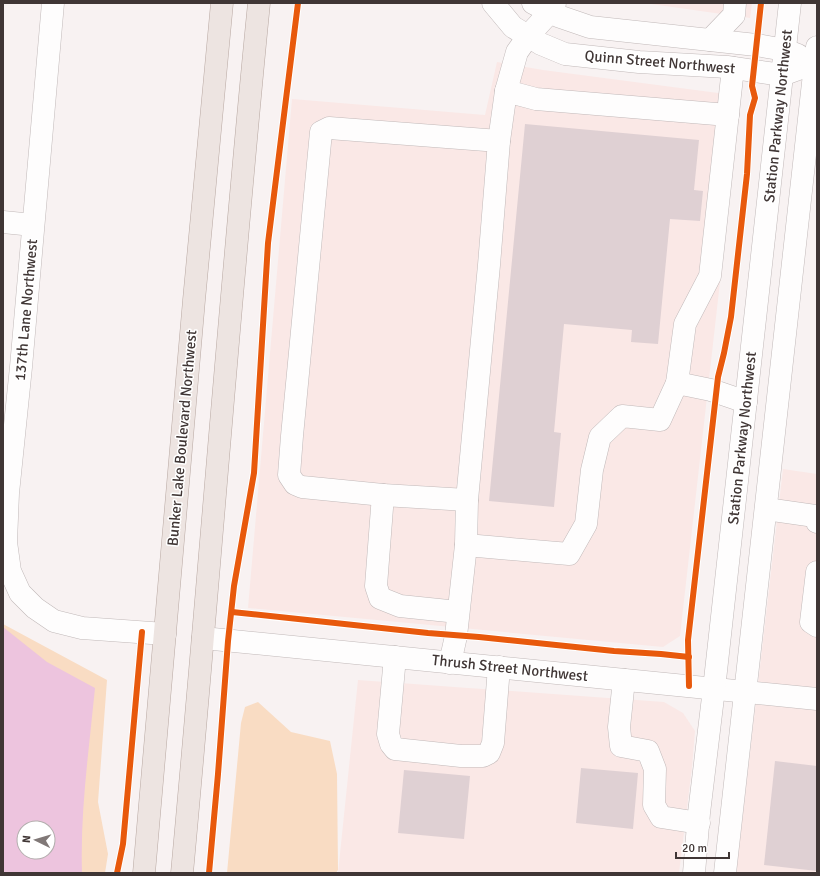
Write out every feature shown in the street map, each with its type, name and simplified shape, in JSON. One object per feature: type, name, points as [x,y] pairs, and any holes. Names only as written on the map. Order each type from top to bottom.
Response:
[{"type":"main road","name":"Bunker Lake Boulevard Northwest","points":[[144,873],[194,300],[222,3]]},
{"type":"main road","points":[[182,873],[239,200],[259,3]]},
{"type":"street","name":"137th Lane Northwest","points":[[53,3],[33,225],[5,493],[6,542],[10,571],[20,593],[35,608],[54,621],[82,628],[165,634]]},
{"type":"street","name":"Quinn Street Northwest","points":[[493,3],[513,27],[529,35],[541,44],[565,54],[639,62],[733,68],[782,75],[816,58]]},
{"type":"street","points":[[710,40],[734,15],[736,3]]},
{"type":"street","name":"Station Parkway Northwest","points":[[694,873],[698,823],[786,50],[790,3]]},
{"type":"street","points":[[450,663],[456,636],[466,545],[467,500],[499,141],[506,91],[517,52],[546,6]]},
{"type":"street","name":"Quinn Street Northwest","points":[[546,6],[558,16],[590,27],[786,50],[816,58]]},
{"type":"street","name":"Station Parkway Northwest","points":[[725,873],[816,58]]},
{"type":"street","points":[[466,545],[568,554],[586,524],[592,470],[600,437],[622,416],[660,420],[677,383],[685,324],[710,276],[733,68]]},
{"type":"street","points":[[506,91],[536,99],[728,116]]},
{"type":"street","points":[[467,500],[383,495],[302,487],[295,484],[289,475],[321,132],[329,128],[499,141]]},
{"type":"street","points":[[3,222],[33,225]]},
{"type":"street","points":[[677,383],[711,390],[746,402]]},
{"type":"street","points":[[383,495],[376,586],[380,598],[400,606],[458,612]]},
{"type":"street","points":[[766,509],[816,518]]},
{"type":"street","points":[[817,572],[812,622],[817,626]]},
{"type":"street","name":"Thrush Street Northwest","points":[[203,638],[817,699]]},
{"type":"street","points":[[395,657],[388,734],[391,744],[395,749],[420,752],[483,756],[489,752],[493,743],[499,667]]},
{"type":"street","points":[[624,680],[619,727],[621,746],[648,751],[656,769],[654,805],[661,817],[698,823]]},
{"type":"shaded area","points":[[644,3],[752,3],[750,18]]},
{"type":"shaded area","points":[[497,62],[543,70],[741,96],[680,636],[663,647],[248,608],[292,99],[485,115]]},
{"type":"shaded area","points":[[783,469],[817,474],[817,873],[736,873]]},
{"type":"shaded area","points":[[3,624],[107,680],[98,802],[108,854],[105,873],[3,873]]},
{"type":"shaded area","points":[[3,627],[47,662],[95,688],[82,827],[82,873],[3,873]]},
{"type":"shaded area","points":[[358,680],[664,702],[683,713],[695,731],[679,873],[338,873]]},
{"type":"shaded area","points":[[258,702],[291,732],[330,741],[337,774],[338,870],[336,873],[227,873],[241,723],[245,707]]},
{"type":"building","points":[[525,124],[699,140],[694,190],[703,191],[700,221],[670,219],[658,344],[631,342],[632,330],[564,324],[554,432],[561,433],[554,507],[489,501]]},
{"type":"building","points":[[775,761],[817,766],[817,871],[764,865]]},
{"type":"building","points":[[581,768],[638,773],[633,829],[576,823]]},
{"type":"building","points":[[404,770],[470,776],[464,839],[398,833]]},
{"type":"cycle path","points":[[209,873],[228,641],[234,586],[254,473],[268,243],[298,3]]},
{"type":"cycle path","points":[[689,686],[688,640],[718,377],[731,317],[747,174],[750,115],[755,98],[752,86],[761,3]]},
{"type":"cycle path","points":[[232,612],[428,633],[689,657]]},
{"type":"cycle path","points":[[117,873],[123,844],[142,632]]}]
